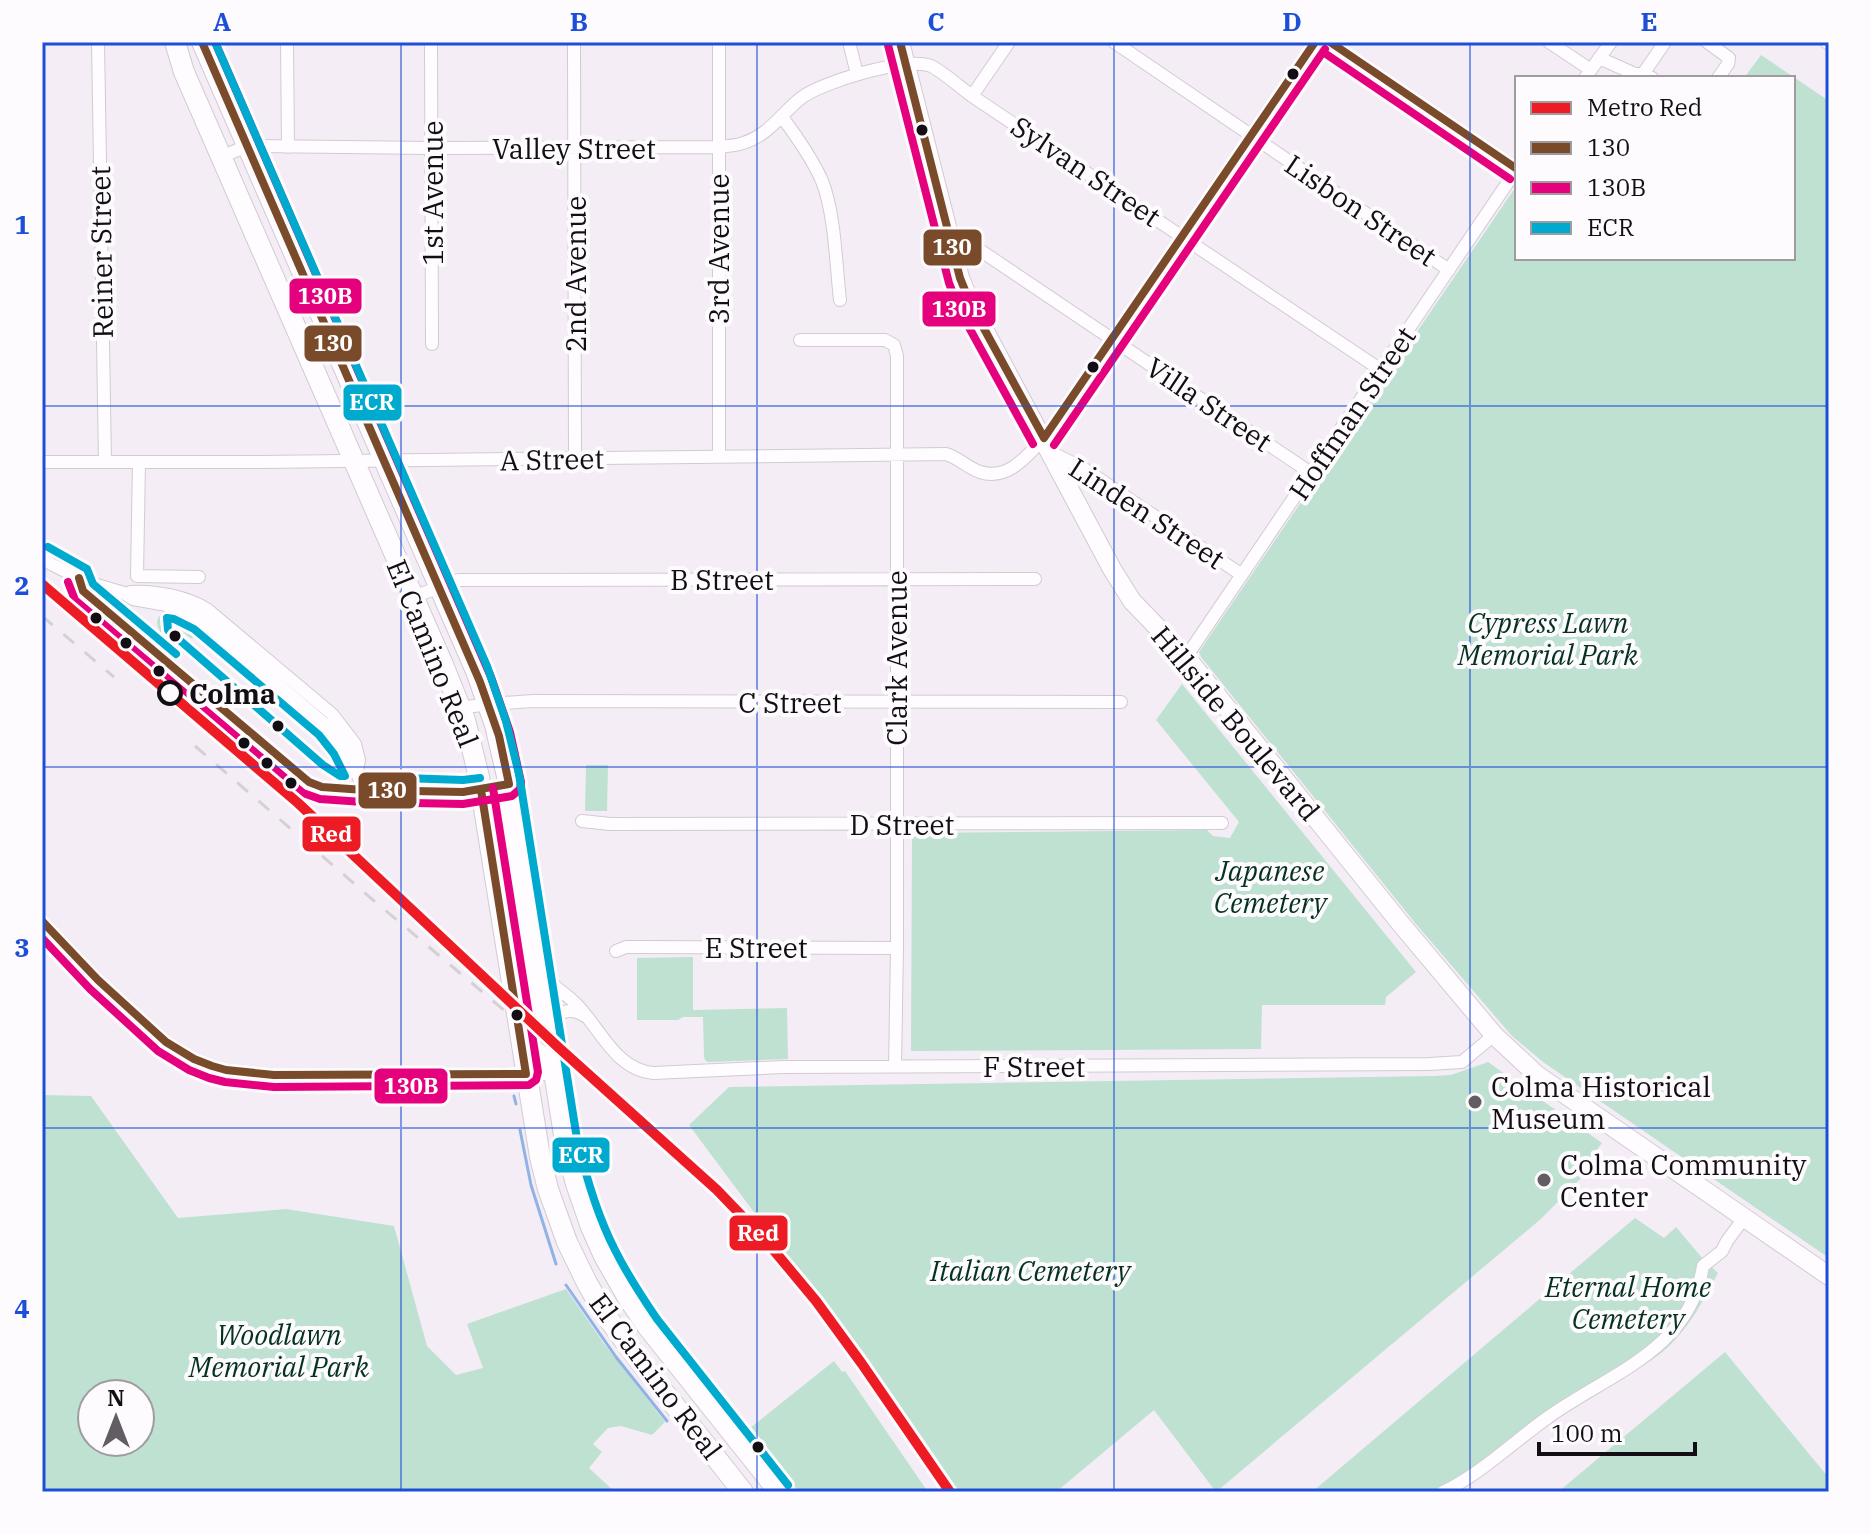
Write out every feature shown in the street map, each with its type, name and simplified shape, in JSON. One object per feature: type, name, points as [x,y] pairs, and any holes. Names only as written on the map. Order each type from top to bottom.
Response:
[{"type":"main road","name":"El Camino Real","points":[[175,42],[184,72],[460,708],[481,790],[540,1157],[567,1242],[587,1283],[623,1340],[743,1492]]},
{"type":"main road","name":"El Camino Real","points":[[202,42],[439,587],[499,736],[567,1151],[587,1217],[610,1268],[647,1326],[775,1491]]},
{"type":"main road","name":"Hillside Boulevard","points":[[900,42],[960,278],[971,305],[1132,601],[1186,657],[1494,1035],[1537,1075],[1829,1276]]},
{"type":"street","name":"Reiner Street","points":[[98,42],[105,462]]},
{"type":"street","points":[[287,42],[288,147]]},
{"type":"street","name":"1st Avenue","points":[[431,42],[432,344]]},
{"type":"street","name":"2nd Avenue","points":[[574,42],[575,458]]},
{"type":"street","name":"3rd Avenue","points":[[719,42],[719,457]]},
{"type":"street","points":[[849,42],[857,74]]},
{"type":"street","points":[[972,96],[1009,42]]},
{"type":"street","name":"Lisbon Street","points":[[1114,42],[1449,270]]},
{"type":"street","name":"A Street","points":[[42,462],[946,454],[957,457],[980,472],[1000,472],[1048,446],[1113,339],[1315,42]]},
{"type":"street","points":[[1330,42],[1515,168]]},
{"type":"street","points":[[1549,42],[1588,74],[1611,42]]},
{"type":"street","points":[[1599,58],[1647,76],[1665,42]]},
{"type":"street","points":[[1707,42],[1729,58],[1719,76]]},
{"type":"street","name":"Valley Street","points":[[221,157],[247,146],[718,147],[744,143],[760,135],[814,89],[857,74],[906,65]]},
{"type":"street","name":"Sylvan Street","points":[[906,65],[930,66],[1381,370]]},
{"type":"street","points":[[782,117],[811,158],[823,183],[830,206],[840,300]]},
{"type":"street","name":"Hoffman Street","points":[[1186,657],[1515,172]]},
{"type":"street","name":"Villa Street","points":[[947,228],[1311,473]]},
{"type":"street","name":"Clark Avenue","points":[[800,340],[885,340],[894,345],[897,356],[895,1067]]},
{"type":"street","name":"Linden Street","points":[[1048,446],[1242,575]]},
{"type":"street","points":[[139,463],[137,576],[199,577]]},
{"type":"street","points":[[42,557],[79,578],[124,593],[137,591],[178,597],[208,610],[332,714],[355,744],[359,760],[357,771],[364,790],[467,792],[509,784]]},
{"type":"street","name":"B Street","points":[[413,597],[459,580],[1035,579]]},
{"type":"street","name":"C Street","points":[[460,708],[533,701],[1121,702]]},
{"type":"street","name":"D Street","points":[[582,821],[610,824],[1222,823]]},
{"type":"street","points":[[42,921],[98,980],[166,1042],[194,1059],[226,1070],[274,1075],[554,1074]]},
{"type":"street","name":"E Street","points":[[616,951],[626,947],[897,948]]},
{"type":"street","name":"F Street","points":[[537,967],[554,987],[576,1004],[612,1050],[642,1072],[783,1067],[1429,1064],[1462,1062],[1494,1035]]},
{"type":"street","points":[[547,1030],[557,1015],[569,1010],[587,1018]]},
{"type":"street","points":[[1443,1492],[1483,1468],[1554,1413],[1652,1351],[1691,1306],[1703,1266],[1722,1251],[1744,1218]]},
{"type":"green space","name":"Cypress Lawn Memorial Park","points":[[1761,55],[1792,76],[1745,76]]},
{"type":"green space","name":"Cypress Lawn Memorial Park","points":[[1795,78],[1829,101],[1829,1258],[1543,1062],[1512,1036],[1416,924],[1199,652],[1515,188],[1515,260],[1795,260]]},
{"type":"green space","points":[[168,610],[176,610],[215,635],[212,638],[190,638],[174,624],[163,636],[157,621]]},
{"type":"green space","name":"Japanese Cemetery","points":[[1182,684],[1416,972],[1386,997],[1385,1005],[1262,1005],[1261,1049],[911,1051],[912,833],[1207,830],[1213,836],[1230,838],[1239,822],[1156,720]]},
{"type":"green space","points":[[586,765],[608,765],[607,811],[585,811]]},
{"type":"green space","points":[[693,957],[693,1010],[787,1008],[788,1059],[708,1062],[704,1056],[703,1017],[637,1020],[637,958]]},
{"type":"green space","name":"Italian Cemetery","points":[[1488,1062],[1602,1143],[1585,1166],[1582,1177],[1542,1218],[1216,1492],[1154,1410],[1056,1492],[954,1492],[836,1319],[689,1125],[729,1087],[1434,1076],[1451,1075]]},
{"type":"green space","name":"Woodlawn Memorial Park","points":[[42,1095],[91,1096],[178,1218],[286,1209],[394,1226],[427,1346],[456,1375],[483,1368],[467,1324],[566,1289],[665,1422],[652,1435],[621,1426],[608,1428],[593,1444],[602,1452],[589,1468],[615,1492],[42,1492]]},
{"type":"green space","name":"Eternal Home Cemetery","points":[[1635,1218],[1664,1238],[1676,1227],[1718,1273],[1691,1319],[1661,1353],[1556,1417],[1488,1470],[1447,1492],[1312,1492]]},
{"type":"green space","points":[[1725,1352],[1829,1478],[1829,1492],[1558,1492]]},
{"type":"green space","points":[[834,1361],[842,1372],[845,1371],[928,1492],[799,1492],[749,1429]]},
{"type":"waterway","points":[[514,1096],[516,1104]]},
{"type":"waterway","points":[[520,1130],[531,1185],[556,1264]]},
{"type":"waterway","points":[[566,1285],[616,1357],[667,1421]]},
{"type":"railway","points":[[42,616],[114,677]]},
{"type":"railway","points":[[195,746],[555,1053]]},
{"type":"metro line","name":"Red","points":[[42,584],[298,803],[558,1047],[717,1190],[766,1241],[816,1301],[950,1492]]},
{"type":"transit line","name":"130","points":[[79,578],[83,591],[309,782],[322,787],[364,790],[463,792],[509,784],[499,736],[480,682],[202,42]]},
{"type":"transit line","name":"130B","points":[[68,582],[75,600],[303,793],[320,799],[363,802],[463,804],[512,796],[520,789],[510,732],[491,677],[215,42]]},
{"type":"transit line","name":"ECR","points":[[215,42],[487,666],[506,721],[519,774],[577,1139],[603,1223],[625,1268],[657,1319],[788,1485]]},
{"type":"transit line","name":"130","points":[[900,42],[960,278],[971,305],[1044,438]]},
{"type":"transit line","name":"130","points":[[1044,438],[1315,42]]},
{"type":"transit line","name":"130","points":[[1330,42],[1515,168]]},
{"type":"transit line","name":"130B","points":[[888,45],[949,283],[960,311],[1033,444]]},
{"type":"transit line","name":"130B","points":[[1054,445],[1325,49]]},
{"type":"transit line","name":"130B","points":[[1323,52],[1510,179]]},
{"type":"transit line","name":"ECR","points":[[48,547],[87,569],[93,584],[176,654]]},
{"type":"transit line","name":"ECR","points":[[167,618],[194,629],[319,735],[334,754],[345,776],[323,765],[168,630],[167,618]]},
{"type":"transit line","name":"ECR","points":[[372,777],[480,778]]},
{"type":"transit line","name":"130B","points":[[42,938],[90,989],[158,1051],[209,1078],[274,1087],[529,1085],[536,1080],[538,1072],[493,788]]},
{"type":"transit line","name":"130","points":[[42,921],[98,980],[166,1042],[212,1066],[274,1075],[526,1074],[481,790]]},
{"type":"place","name":"Colma","points":[[170,693]]},
{"type":"place","name":"Colma Historical Museum","points":[[1475,1102]]},
{"type":"place","name":"Colma Community Center","points":[[1544,1180]]}]
